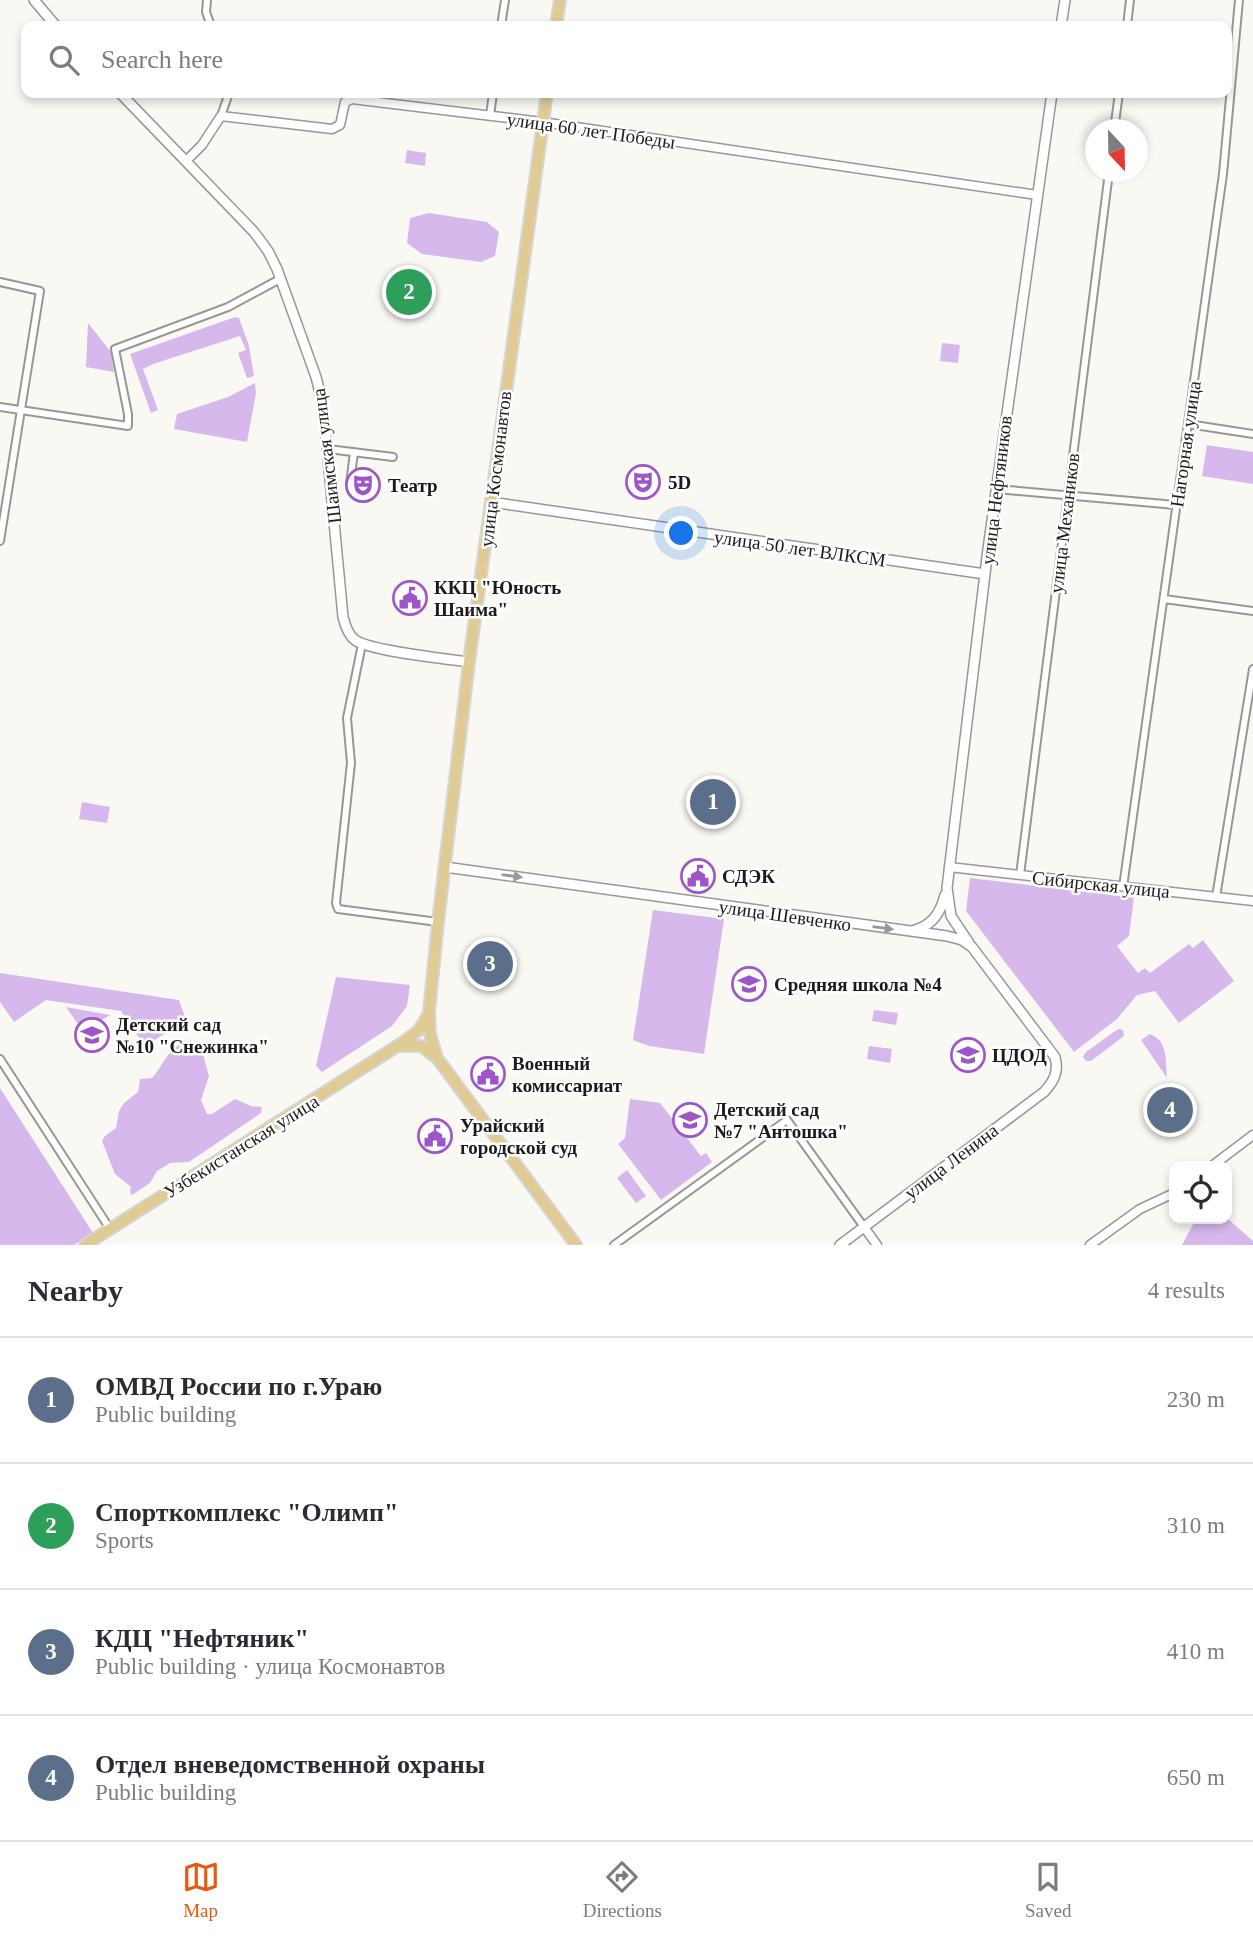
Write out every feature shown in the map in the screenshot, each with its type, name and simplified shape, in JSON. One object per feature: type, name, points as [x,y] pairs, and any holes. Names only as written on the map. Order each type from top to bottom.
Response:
[{"type":"main road","points":[[34,0],[53,21]]},
{"type":"main road","points":[[557,21],[560,0]]},
{"type":"main road","points":[[1062,21],[1065,0]]},
{"type":"main road","name":"Шаимская улица","points":[[125,98],[261,242],[273,261],[319,386],[328,449],[342,617],[349,634],[362,644]]},
{"type":"main road","name":"улица Космонавтов","points":[[437,1058],[430,1034],[429,1012],[438,922],[469,662],[546,98]]},
{"type":"main road","name":"улица Нефтяников","points":[[910,932],[936,918],[947,888],[996,489],[1051,98]]},
{"type":"main road","name":"улица 50 лет ВЛКСМ","points":[[491,502],[985,574]]},
{"type":"main road","points":[[362,644],[469,662]]},
{"type":"main road","name":"улица Шевченко","points":[[445,867],[956,938],[972,947]]},
{"type":"main road","name":"улица Нефтяников","points":[[947,888],[951,916],[972,947]]},
{"type":"main road","name":"улица Ленина","points":[[840,1245],[1044,1092],[1057,1072],[1057,1064],[1050,1050],[972,947]]},
{"type":"main road","name":"Узбекистанская улица","points":[[85,1245],[397,1047],[419,1030],[429,1012]]},
{"type":"main road","points":[[397,1047],[415,1045],[426,1049],[437,1058],[576,1245]]},
{"type":"street","points":[[207,0],[206,12],[209,21]]},
{"type":"street","points":[[502,21],[505,0]]},
{"type":"street","points":[[1128,21],[1130,0]]},
{"type":"street","name":"Нагорная улица","points":[[1232,76],[1239,0]]},
{"type":"street","points":[[186,161],[202,145],[221,116],[227,98]]},
{"type":"street","points":[[490,116],[492,98]]},
{"type":"street","points":[[1115,119],[1118,98]]},
{"type":"street","name":"Нагорная улица","points":[[1123,887],[1223,174],[1230,98]]},
{"type":"street","name":"улица 60 лет Победы","points":[[221,116],[332,129],[340,125],[345,102],[352,99],[542,122],[1037,195]]},
{"type":"street","name":"улица Механиков","points":[[1020,875],[1108,182]]},
{"type":"street","points":[[0,407],[128,426],[115,349],[228,307],[280,279]]},
{"type":"street","points":[[0,282],[40,290],[0,541]]},
{"type":"street","points":[[1188,424],[1253,435]]},
{"type":"street","points":[[328,449],[393,457]]},
{"type":"street","points":[[349,484],[354,452]]},
{"type":"street","points":[[996,489],[1176,505]]},
{"type":"street","points":[[1164,599],[1253,611]]},
{"type":"street","points":[[362,644],[346,718],[352,763],[336,903],[338,909],[438,922]]},
{"type":"street","points":[[1216,897],[1253,669]]},
{"type":"street","name":"Сибирская улица","points":[[949,867],[1253,901]]},
{"type":"street","points":[[0,1059],[110,1229]]},
{"type":"street","points":[[614,1245],[787,1120],[877,1245]]},
{"type":"street","points":[[1219,1161],[1253,1135]]},
{"type":"street","points":[[1090,1245],[1140,1209],[1169,1195]]},
{"type":"shaded area","points":[[407,150],[426,153],[425,166],[405,163]]},
{"type":"shaded area","points":[[429,213],[487,222],[499,232],[495,256],[481,262],[422,254],[407,243],[410,218]]},
{"type":"shaded area","points":[[235,317],[239,318],[249,346],[254,376],[247,378],[238,353],[246,350],[240,336],[153,364],[143,369],[158,410],[151,413],[130,354]]},
{"type":"shaded area","points":[[88,323],[111,352],[114,372],[86,367]]},
{"type":"shaded area","points":[[942,343],[960,345],[958,363],[940,361]]},
{"type":"shaded area","points":[[255,383],[256,393],[247,442],[174,429],[177,414],[228,397]]},
{"type":"shaded area","points":[[1207,445],[1253,452],[1253,484],[1202,476]]},
{"type":"shaded area","points":[[82,802],[110,807],[107,823],[79,819]]},
{"type":"shaded area","points":[[970,878],[1134,898],[1129,936],[1117,946],[1138,973],[1145,968],[1150,973],[1189,944],[1193,948],[1203,940],[1234,981],[1179,1023],[1155,991],[1137,995],[1117,1019],[1074,1052],[966,911]]},
{"type":"shaded area","points":[[653,910],[724,919],[704,1054],[649,1046],[633,1040]]},
{"type":"shaded area","points":[[0,973],[179,1000],[186,1020],[145,1046],[121,1011],[46,1000],[14,1022],[0,1002]]},
{"type":"shaded area","points":[[336,977],[410,985],[407,1006],[392,1026],[322,1072],[316,1066]]},
{"type":"shaded area","points":[[66,1007],[110,1015],[83,1031]]},
{"type":"shaded area","points":[[874,1010],[898,1013],[896,1025],[872,1021]]},
{"type":"shaded area","points":[[1118,1029],[1123,1030],[1124,1036],[1091,1061],[1086,1061],[1083,1057],[1086,1052]]},
{"type":"shaded area","points":[[1150,1034],[1156,1037],[1163,1047],[1167,1078],[1141,1040]]},
{"type":"shaded area","points":[[192,1041],[201,1047],[209,1076],[201,1100],[207,1114],[212,1114],[235,1099],[251,1106],[262,1107],[261,1113],[189,1162],[170,1163],[157,1171],[150,1183],[132,1195],[131,1187],[115,1174],[102,1141],[116,1128],[119,1111],[124,1103],[138,1092],[140,1079],[152,1078],[173,1050]]},
{"type":"shaded area","points":[[869,1046],[892,1049],[890,1063],[867,1059]]},
{"type":"shaded area","points":[[0,1088],[93,1233],[74,1245],[0,1245]]},
{"type":"shaded area","points":[[630,1099],[660,1103],[701,1156],[706,1153],[712,1162],[661,1200],[618,1144],[625,1138]]},
{"type":"shaded area","points":[[627,1170],[646,1196],[636,1203],[617,1178]]},
{"type":"shaded area","points":[[1232,1222],[1253,1241],[1253,1245],[1182,1245],[1193,1224]]},
{"type":"place","name":"Спорткомплекс \"Олимп\"","points":[[409,292]]},
{"type":"place","name":"5D","points":[[643,482]]},
{"type":"place","name":"Театр","points":[[363,485]]},
{"type":"place","name":"ККЦ \"Юность Шаима\"","points":[[410,598]]},
{"type":"place","name":"ОМВД России по г.Ураю","points":[[713,802]]},
{"type":"place","name":"СДЭК","points":[[698,876]]},
{"type":"place","name":"КДЦ \"Нефтяник\"","points":[[490,964]]},
{"type":"place","name":"Средняя школа №4","points":[[749,984]]},
{"type":"place","name":"Детский сад №10 \"Снежинка\"","points":[[92,1035]]},
{"type":"place","name":"ЦДОД","points":[[968,1055]]},
{"type":"place","name":"Военный комиссариат","points":[[488,1074]]},
{"type":"place","name":"Отдел вневедомственной охраны","points":[[1170,1110]]},
{"type":"place","name":"Детский сад №7 \"Антошка\"","points":[[690,1120]]},
{"type":"place","name":"Урайский городской суд","points":[[435,1136]]}]
